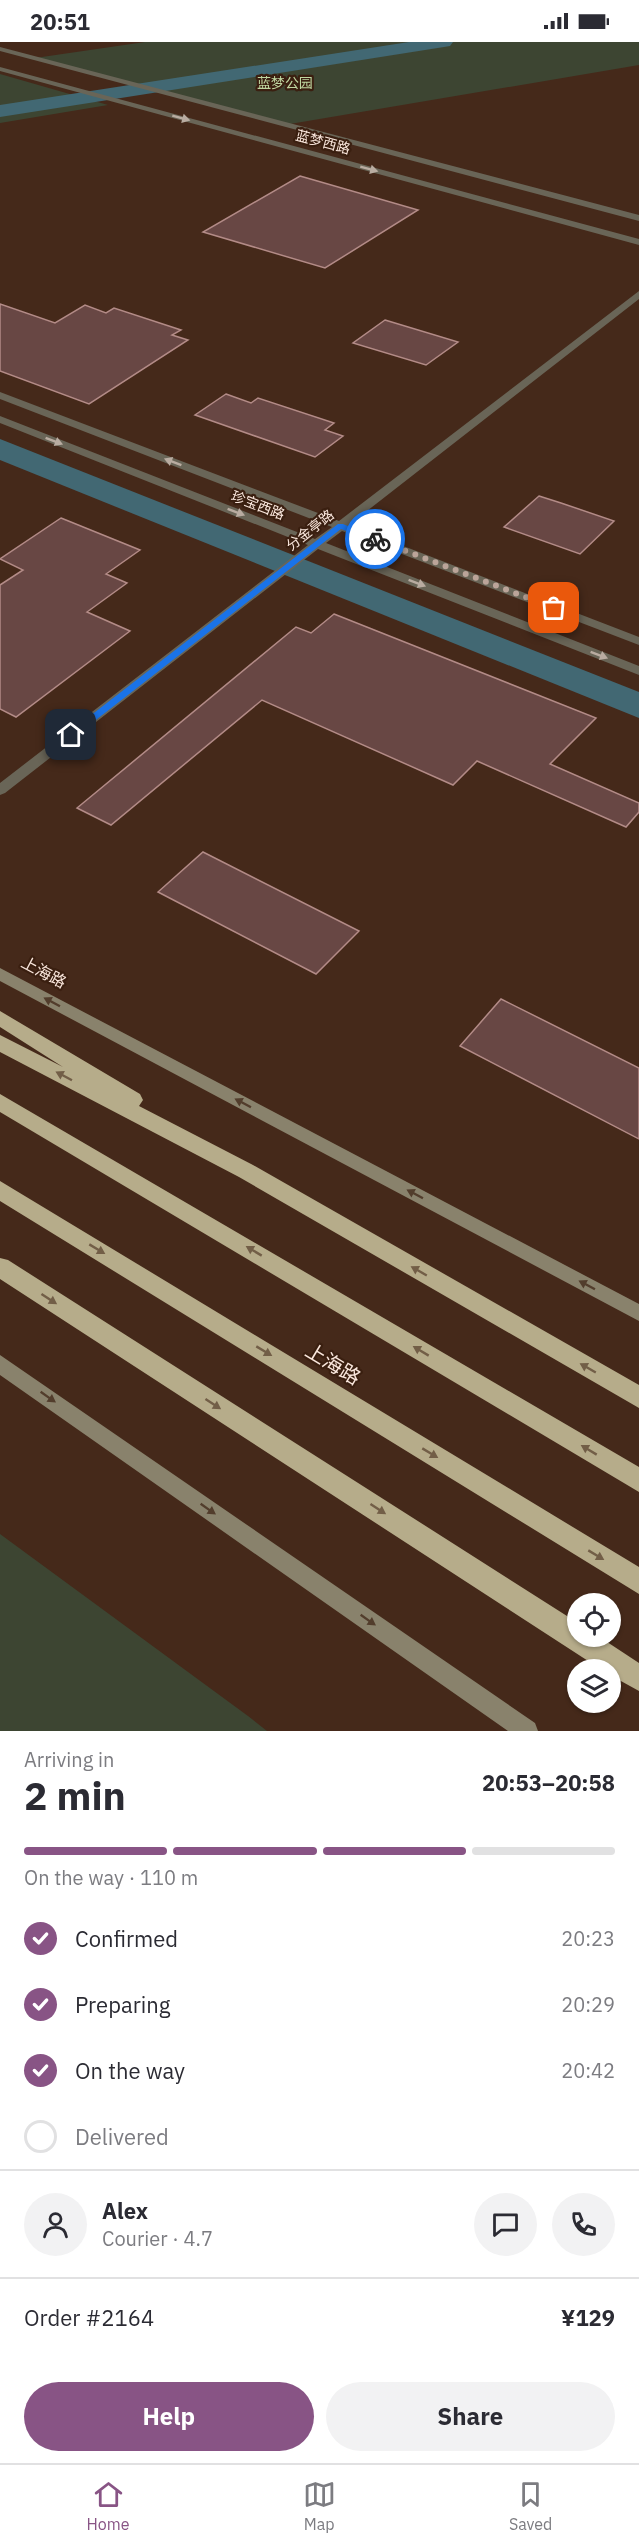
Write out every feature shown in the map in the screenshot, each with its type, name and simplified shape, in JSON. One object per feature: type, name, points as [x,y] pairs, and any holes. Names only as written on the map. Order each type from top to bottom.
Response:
[{"type":"highway","points":[[0,1018],[246,1171],[639,1397]]},
{"type":"highway","points":[[0,1043],[246,1171]]},
{"type":"highway","points":[[0,1102],[639,1480]]},
{"type":"highway","name":"上海路","points":[[0,1190],[639,1581]]},
{"type":"highway","points":[[0,1267],[639,1678]]},
{"type":"main road","name":"上海路","points":[[0,974],[639,1313]]},
{"type":"main road","points":[[0,1364],[527,1731]]},
{"type":"street","name":"蓝梦西路","points":[[0,49],[639,218]]},
{"type":"street","name":"蓝梦西路","points":[[0,69],[639,242]]},
{"type":"street","name":"分金亭路","points":[[0,790],[639,294]]},
{"type":"street","name":"珍宝西路","points":[[0,395],[639,641]]},
{"type":"street","name":"珍宝西路","points":[[0,419],[639,670]]},
{"type":"green space","name":"蓝梦公园","points":[[145,42],[639,42],[639,65],[284,125],[35,58]]},
{"type":"green space","points":[[0,74],[108,105],[0,123]]},
{"type":"green space","points":[[0,1534],[248,1716],[267,1731],[0,1731]]},
{"type":"water","points":[[0,439],[639,692],[639,718],[0,460]]},
{"type":"building","points":[[300,176],[418,210],[325,268],[203,232]]},
{"type":"building","points":[[0,304],[55,323],[85,305],[106,313],[114,308],[181,330],[172,335],[188,340],[89,404],[0,371]]},
{"type":"building","points":[[385,320],[458,342],[426,365],[353,343]]},
{"type":"building","points":[[226,394],[251,403],[258,398],[334,423],[325,430],[343,436],[315,457],[195,415]]},
{"type":"building","points":[[539,496],[614,521],[580,554],[504,527]]},
{"type":"building","points":[[61,518],[140,550],[106,574],[127,583],[87,612],[130,631],[16,717],[0,709],[0,585],[23,570],[0,559]]},
{"type":"building","points":[[334,614],[596,718],[550,764],[639,803],[639,812],[626,827],[477,761],[453,785],[262,700],[111,825],[77,808],[296,627],[311,633]]},
{"type":"building","points":[[203,852],[359,931],[316,974],[158,892]]},
{"type":"building","points":[[501,999],[639,1068],[639,1139],[460,1046]]},
{"type":"waterway","points":[[0,111],[444,42]]},
{"type":"way so far","points":[[375,539],[554,608]]},
{"type":"route","points":[[71,735],[340,526],[375,539]]}]
